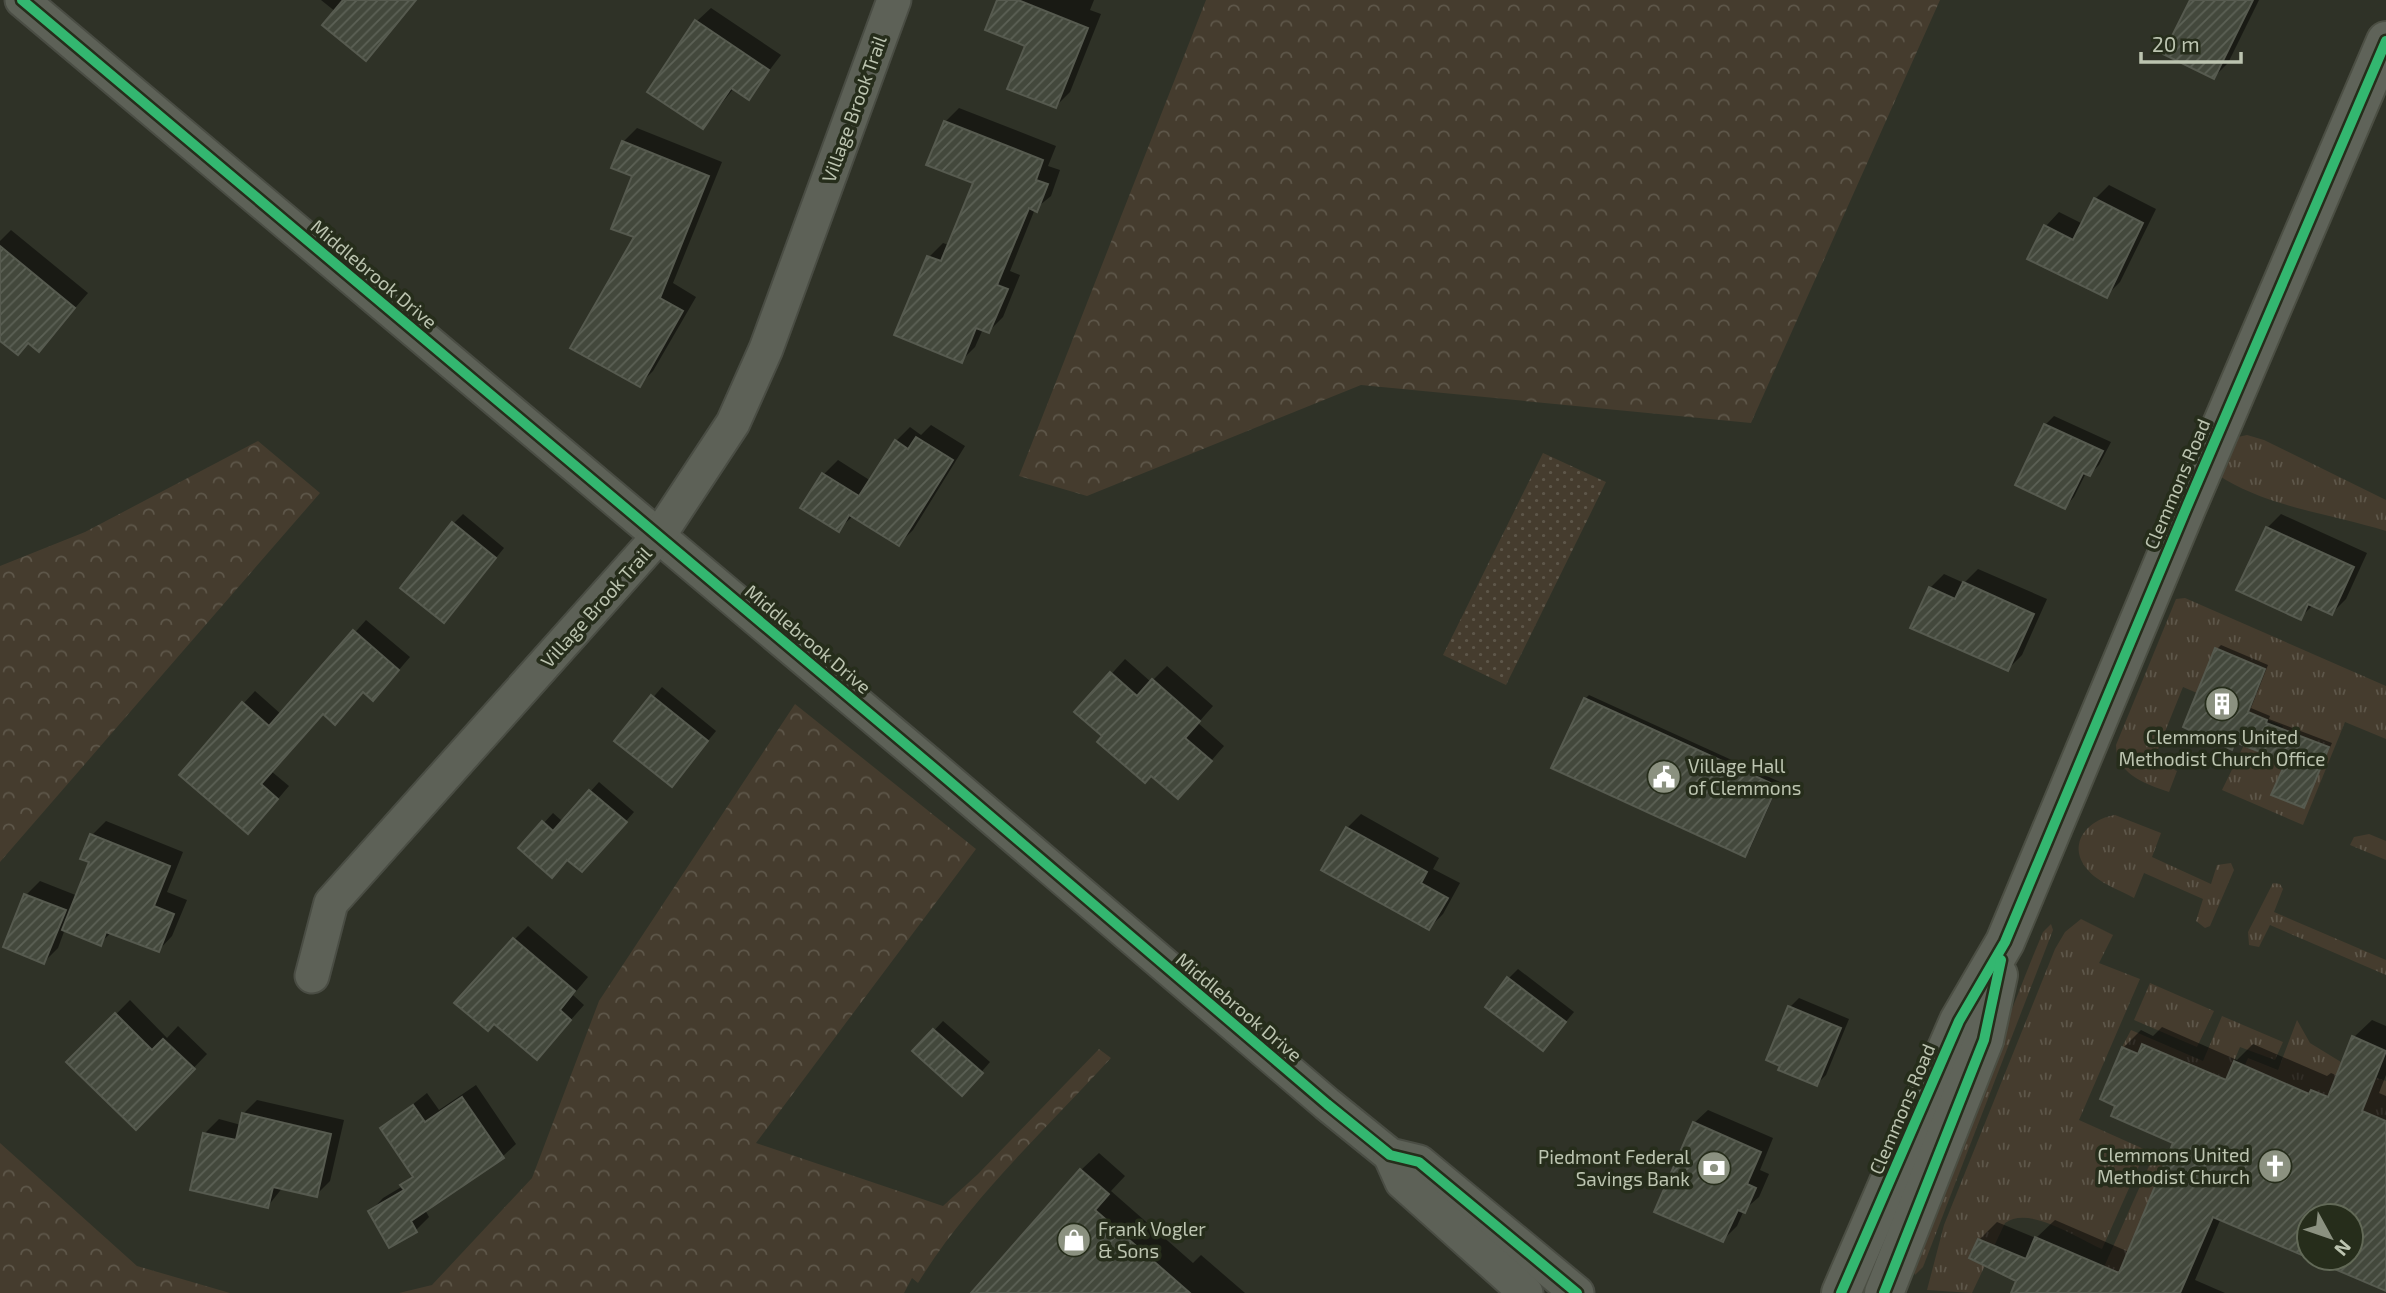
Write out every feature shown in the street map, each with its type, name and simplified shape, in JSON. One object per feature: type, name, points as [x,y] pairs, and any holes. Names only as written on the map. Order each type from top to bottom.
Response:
[{"type":"main road","name":"Clemmons Road","points":[[1841,1293],[1959,1021],[2005,942],[2182,516],[2386,41]]},
{"type":"main road","name":"Clemmons Road","points":[[1884,1293],[1984,1040],[2005,942]]},
{"type":"street","name":"Middlebrook Drive","points":[[22,0],[1390,1155],[1402,1182],[1526,1293]]},
{"type":"street","name":"Village Brook Trail","points":[[312,976],[331,903],[658,537],[733,423],[766,349],[894,0]]},
{"type":"street","name":"Middlebrook Drive","points":[[1390,1155],[1419,1162],[1577,1293]]},
{"type":"green space","points":[[1206,0],[1940,0],[1751,423],[1361,385],[1087,496],[1019,476]]},
{"type":"green space","points":[[2247,435],[2264,440],[2386,500],[2386,531],[2257,495],[2218,475],[2238,437]]},
{"type":"green space","points":[[258,441],[320,493],[0,862],[0,566],[85,532]]},
{"type":"green space","points":[[1543,453],[1606,482],[1506,685],[1443,655]]},
{"type":"green space","points":[[2185,598],[2386,686],[2386,739],[2345,722],[2303,825],[2222,790],[2244,745],[2275,744],[2283,726],[2248,712],[2265,669],[2215,649],[2197,693],[2183,687],[2154,759],[2177,771],[2169,792],[2142,781],[2126,771],[2121,763],[2116,745],[2176,599]]},
{"type":"green space","points":[[795,704],[976,849],[756,1143],[943,1206],[978,1174],[1099,1049],[1111,1058],[984,1194],[938,1252],[918,1283],[912,1278],[904,1293],[399,1293],[432,1285],[532,1178],[599,1001]]},
{"type":"green space","points":[[2115,815],[2161,833],[2152,857],[2211,884],[2217,865],[2231,863],[2234,870],[2210,926],[2205,928],[2196,921],[2203,899],[2144,873],[2134,898],[2103,882],[2087,869],[2079,850],[2083,834],[2097,821]]},
{"type":"green space","points":[[2369,834],[2386,841],[2386,860],[2350,845],[2354,837]]},
{"type":"green space","points":[[2273,883],[2280,884],[2283,889],[2274,912],[2386,960],[2386,975],[2270,925],[2259,947],[2249,945],[2248,932]]},
{"type":"green space","points":[[2081,919],[2113,935],[2099,963],[2140,979],[2079,1120],[2146,1150],[2102,1249],[2040,1220],[2015,1218],[2005,1223],[1972,1293],[1927,1290],[1944,1225],[2055,949],[2065,932]]},
{"type":"green space","points":[[2051,924],[2053,930],[1923,1267],[1915,1275],[1913,1270],[1918,1246],[2031,961],[2043,932]]},
{"type":"green space","points":[[2150,983],[2214,1011],[2197,1047],[2134,1020]]},
{"type":"green space","points":[[2222,1016],[2283,1042],[2275,1060],[2240,1047],[2226,1080],[2142,1045],[2138,1054],[2122,1047],[2131,1030],[2203,1061]]},
{"type":"green space","points":[[2297,1020],[2310,1043],[2341,1062],[2340,1067],[2347,1070],[2334,1099],[2312,1090],[2309,1094],[2245,1065],[2248,1058],[2278,1070]]},
{"type":"green space","points":[[2374,1077],[2386,1081],[2386,1125],[2376,1117],[2352,1107]]},
{"type":"green space","points":[[0,1143],[137,1266],[230,1293],[0,1293]]},
{"type":"green space","points":[[2153,1157],[2165,1162],[2119,1273],[2104,1267]]},
{"type":"building","points":[[343,0],[416,0],[366,61],[322,25]]},
{"type":"building","points":[[997,0],[1018,0],[1088,28],[1056,108],[1007,89],[1025,46],[985,30]]},
{"type":"building","points":[[2190,0],[2253,0],[2214,79],[2163,54]]},
{"type":"building","points":[[695,20],[769,70],[749,100],[731,88],[703,129],[647,92]]},
{"type":"building","points":[[944,121],[1043,160],[1036,180],[1048,184],[1037,212],[1029,208],[997,285],[1008,289],[989,333],[976,328],[962,363],[894,335],[927,256],[941,261],[973,183],[926,165]]},
{"type":"building","points":[[622,141],[709,176],[660,298],[683,311],[640,387],[570,348],[634,237],[611,229],[632,176],[611,168]]},
{"type":"building","points":[[2094,198],[2143,223],[2107,298],[2027,259],[2044,225],[2073,240]]},
{"type":"building","points":[[0,246],[75,308],[39,352],[28,343],[18,355],[0,341]]},
{"type":"building","points":[[2044,424],[2103,451],[2090,476],[2083,473],[2065,509],[2015,485]]},
{"type":"building","points":[[916,437],[953,460],[899,546],[849,515],[839,532],[800,508],[822,473],[859,496],[895,440],[908,449]]},
{"type":"building","points":[[452,522],[496,558],[444,623],[400,588]]},
{"type":"building","points":[[2266,527],[2354,567],[2332,615],[2308,604],[2301,620],[2236,590]]},
{"type":"building","points":[[1963,582],[2034,614],[2008,671],[1910,628],[1929,587],[1955,599]]},
{"type":"building","points":[[353,630],[399,670],[373,701],[363,692],[335,725],[323,714],[261,784],[278,799],[248,834],[179,775],[242,702],[269,726]]},
{"type":"building","name":"Clemmons United Methodist Church Office","points":[[2215,648],[2265,669],[2248,712],[2267,720],[2266,723],[2329,747],[2304,808],[2271,795],[2286,762],[2235,742],[2232,750],[2183,727]]},
{"type":"building","points":[[1110,672],[1137,696],[1152,679],[1200,721],[1185,738],[1212,761],[1178,799],[1151,776],[1145,783],[1097,742],[1102,736],[1074,712]]},
{"type":"building","points":[[651,695],[708,741],[672,787],[614,741]]},
{"type":"building","name":"Village Hall of Clemmons","points":[[1584,698],[1777,786],[1745,857],[1551,768]]},
{"type":"building","points":[[589,790],[627,822],[582,872],[567,860],[552,878],[518,848],[542,821],[553,831]]},
{"type":"building","points":[[1346,827],[1427,872],[1421,883],[1448,898],[1429,930],[1321,870]]},
{"type":"building","points":[[90,834],[170,866],[154,906],[174,914],[159,952],[106,932],[101,946],[62,930],[89,862],[80,859]]},
{"type":"building","points":[[24,894],[66,910],[44,964],[3,947]]},
{"type":"building","points":[[513,938],[575,991],[560,1010],[571,1020],[537,1060],[494,1024],[488,1031],[454,1003]]},
{"type":"building","points":[[1507,977],[1566,1022],[1543,1051],[1485,1007]]},
{"type":"building","points":[[1788,1006],[1841,1028],[1817,1086],[1778,1070],[1780,1066],[1766,1060]]},
{"type":"building","points":[[115,1013],[152,1050],[163,1039],[195,1069],[136,1130],[66,1062]]},
{"type":"building","points":[[933,1029],[983,1073],[962,1096],[912,1051]]},
{"type":"building","name":"Clemmons United Methodist Church","points":[[2352,1036],[2386,1051],[2362,1111],[2386,1121],[2386,1291],[2342,1272],[2365,1272],[2365,1202],[2295,1202],[2295,1252],[2213,1217],[2180,1293],[2011,1293],[2016,1281],[1969,1258],[1978,1239],[2026,1259],[2035,1237],[2119,1273],[2173,1143],[2111,1116],[2115,1106],[2100,1099],[2122,1047],[2138,1054],[2142,1044],[2226,1080],[2234,1061],[2309,1094],[2311,1090],[2328,1097]]},
{"type":"building","points":[[462,1097],[504,1158],[411,1221],[417,1232],[389,1248],[368,1211],[404,1190],[400,1185],[413,1177],[380,1128],[413,1105],[425,1122]]},
{"type":"building","points":[[242,1113],[331,1134],[317,1197],[273,1187],[268,1208],[190,1190],[203,1133],[236,1140]]},
{"type":"building","name":"Piedmont Federal Savings Bank","points":[[1693,1122],[1761,1152],[1747,1184],[1756,1188],[1745,1213],[1738,1210],[1723,1242],[1654,1212]]},
{"type":"building","name":"Frank Vogler & Sons","points":[[1080,1169],[1109,1194],[1095,1210],[1190,1293],[971,1293]]},
{"type":"cycle path","points":[[22,0],[928,763],[1327,1104],[1390,1155],[1419,1162],[1577,1293]]},
{"type":"cycle path","points":[[1841,1293],[1959,1021],[2005,942],[2386,41]]},
{"type":"cycle path","points":[[1884,1293],[1984,1040],[2001,960]]},
{"type":"place","name":"Clemmons United Methodist Church Office","points":[[2222,704]]},
{"type":"place","name":"Village Hall of Clemmons","points":[[1664,777]]},
{"type":"place","name":"Clemmons United Methodist Church","points":[[2275,1166]]},
{"type":"place","name":"Piedmont Federal Savings Bank","points":[[1714,1168]]},
{"type":"place","name":"Frank Vogler & Sons","points":[[1074,1240]]}]
